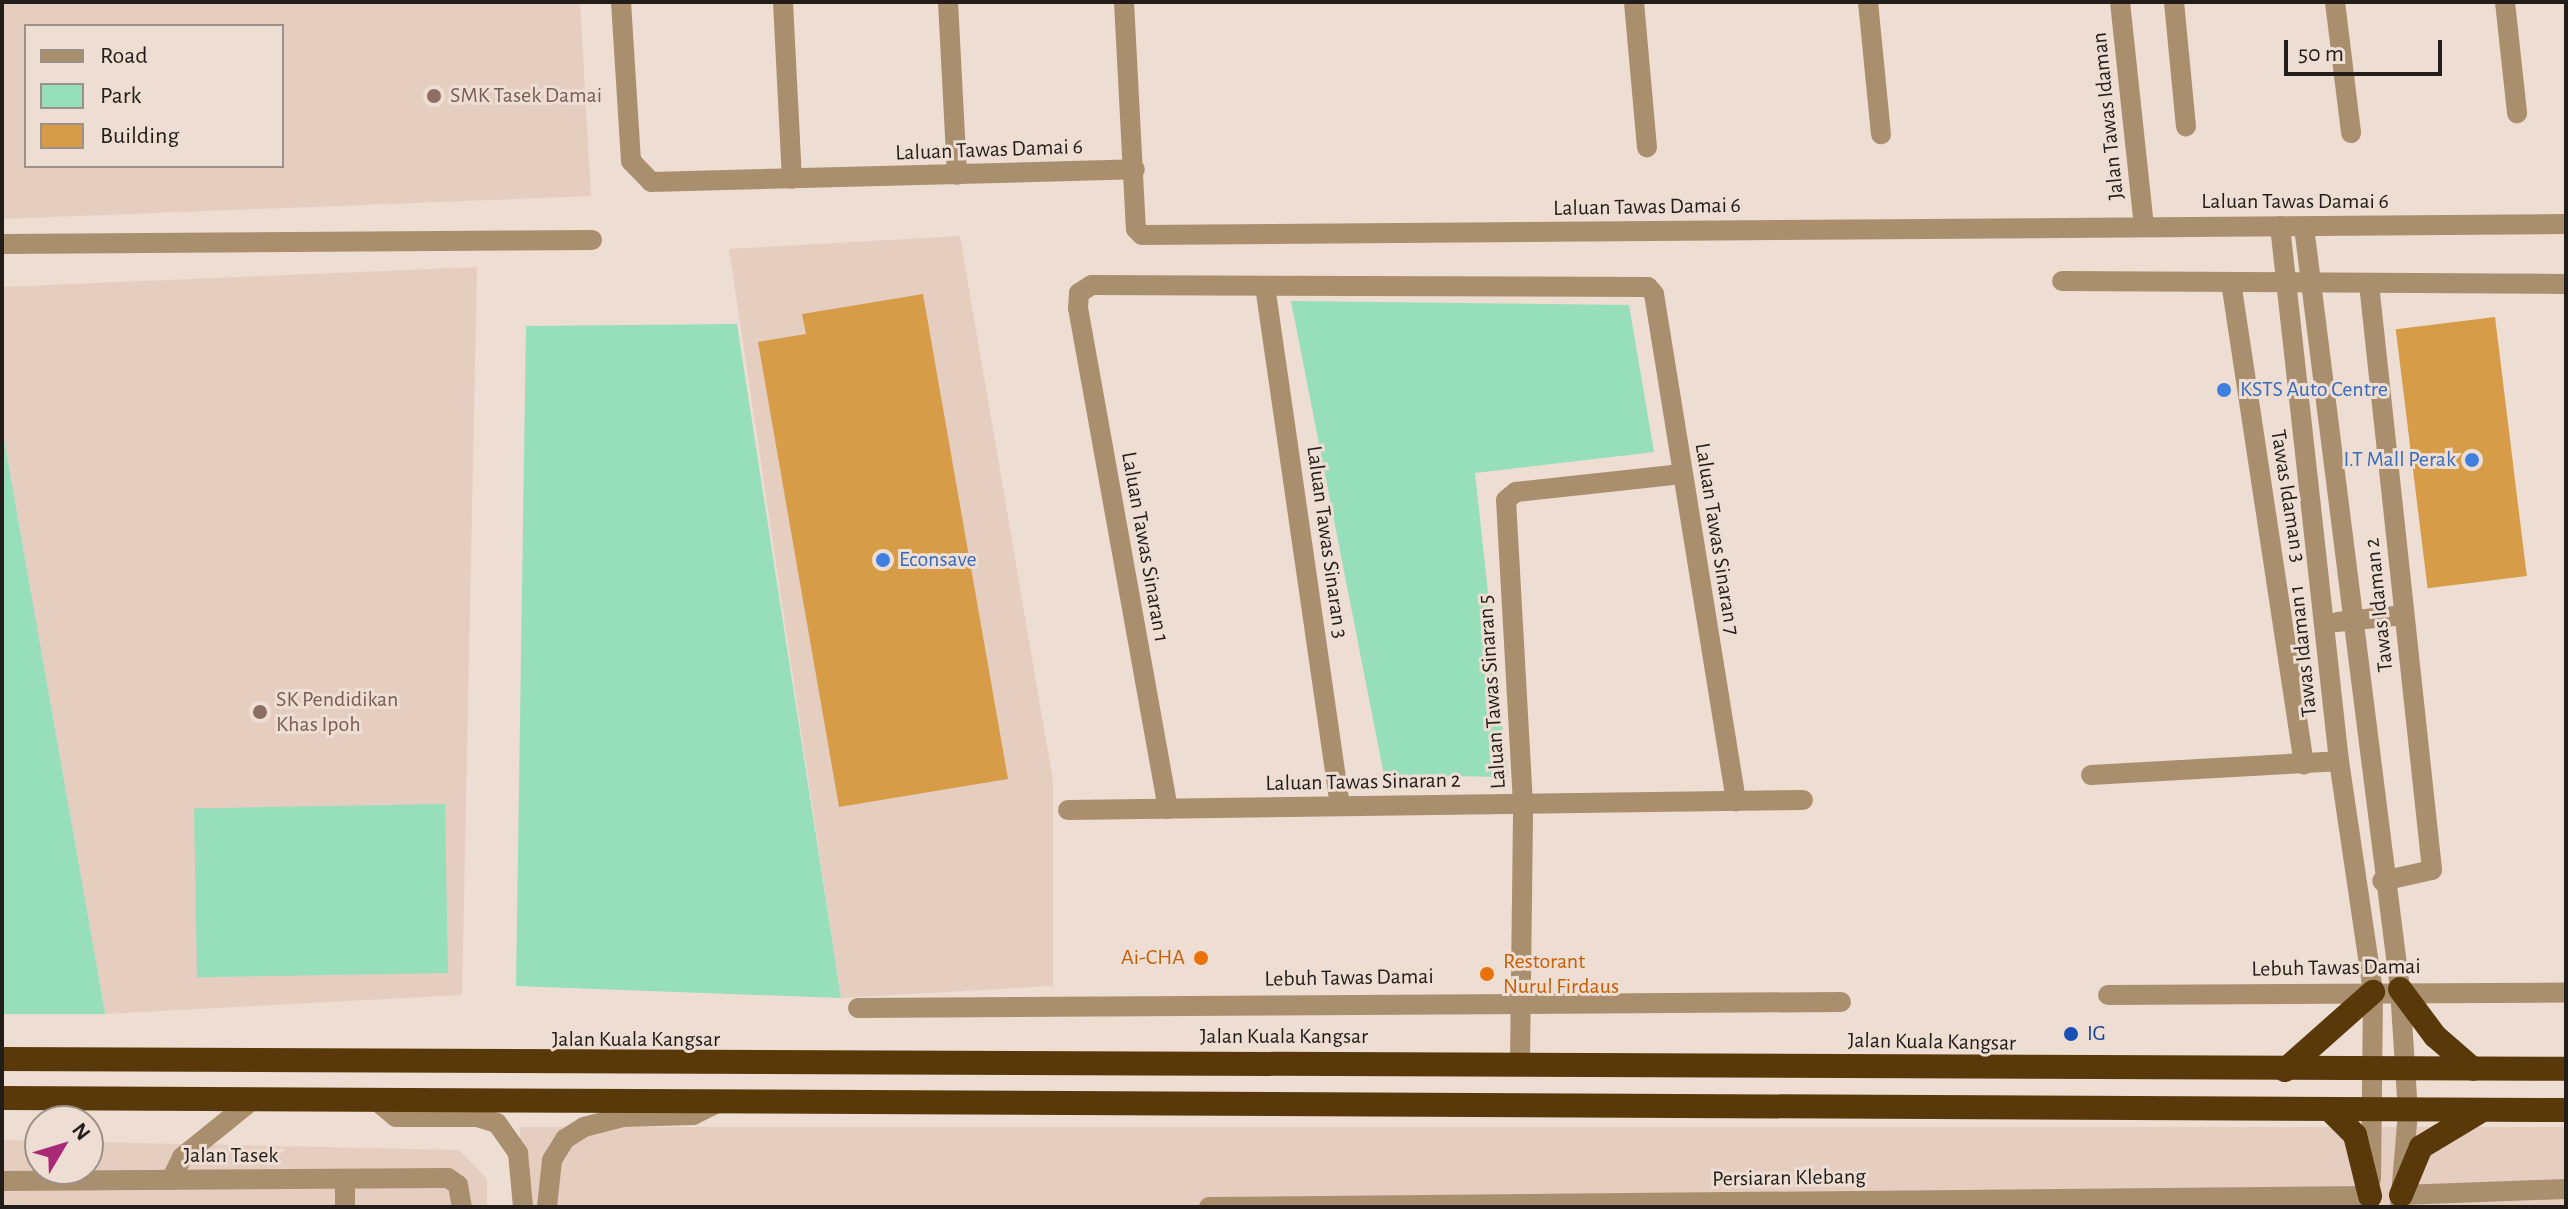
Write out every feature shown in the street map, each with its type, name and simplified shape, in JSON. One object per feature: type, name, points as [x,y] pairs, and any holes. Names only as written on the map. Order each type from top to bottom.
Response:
[{"type":"highway","points":[[2400,989],[2435,1036],[2473,1069]]},
{"type":"highway","points":[[2285,1070],[2373,992]]},
{"type":"highway","name":"Jalan Kuala Kangsar","points":[[2,1059],[803,1067],[1520,1061],[2285,1070],[2566,1069]]},
{"type":"highway","points":[[2,1098],[249,1103],[723,1100],[2374,1112],[2566,1110]]},
{"type":"highway","points":[[2331,1111],[2355,1135],[2370,1202]]},
{"type":"highway","points":[[2401,1201],[2421,1147],[2481,1111]]},
{"type":"street","name":"Laluan Tawas Damai 6","points":[[621,2],[631,161],[641,178],[792,179],[1135,169],[1136,229],[1142,235],[2566,224]]},
{"type":"street","points":[[783,2],[792,179]]},
{"type":"street","points":[[948,2],[957,175]]},
{"type":"street","points":[[1124,2],[1135,169]]},
{"type":"street","points":[[1634,2],[1647,147]]},
{"type":"street","points":[[1868,2],[1881,134]]},
{"type":"street","name":"Jalan Tawas Idaman","points":[[2120,2],[2144,226]]},
{"type":"street","points":[[2174,2],[2186,126]]},
{"type":"street","points":[[2335,2],[2351,133]]},
{"type":"street","points":[[2505,2],[2517,113]]},
{"type":"street","name":"Tawas Idaman 1","points":[[2280,226],[2339,761],[2373,992],[2374,1112],[2370,1202]]},
{"type":"street","points":[[2304,227],[2382,881],[2400,989],[2408,1112],[2401,1201],[2566,1189]]},
{"type":"street","points":[[2,244],[592,240]]},
{"type":"street","points":[[2062,281],[2566,284]]},
{"type":"street","name":"Tawas Idaman 3","points":[[2231,282],[2304,765]]},
{"type":"street","name":"Tawas Idaman 2","points":[[2369,284],[2432,870],[2382,881]]},
{"type":"street","name":"Laluan Tawas Sinaran 1","points":[[1168,809],[1079,293],[1092,285],[1265,286]]},
{"type":"street","name":"Laluan Tawas Sinaran 7","points":[[1265,286],[1648,287],[1654,294],[1736,801]]},
{"type":"street","name":"Laluan Tawas Sinaran 3","points":[[1265,286],[1340,806]]},
{"type":"street","name":"Laluan Tawas Sinaran 5","points":[[1520,1061],[1518,1000],[1523,804],[1506,500],[1516,492],[1682,474]]},
{"type":"street","points":[[2324,623],[2404,615]]},
{"type":"street","points":[[2091,775],[2339,761]]},
{"type":"street","name":"Laluan Tawas Sinaran 2","points":[[1068,810],[1803,800]]},
{"type":"street","name":"Lebuh Tawas Damai","points":[[2108,995],[2373,992],[2400,989],[2566,993]]},
{"type":"street","name":"Lebuh Tawas Damai","points":[[858,1008],[1518,1000],[1841,1002]]},
{"type":"street","points":[[547,1207],[552,1160],[565,1139],[584,1127],[623,1117],[693,1115],[723,1100]]},
{"type":"street","points":[[378,1102],[396,1117],[477,1117],[497,1123],[518,1153],[523,1207]]},
{"type":"street","points":[[171,1180],[182,1157],[249,1103]]},
{"type":"street","name":"Jalan Tasek","points":[[2,1181],[448,1178],[458,1185],[462,1207]]},
{"type":"street","points":[[345,1179],[345,1207]]},
{"type":"street","name":"Persiaran Klebang","points":[[1209,1207],[2370,1202]]},
{"type":"shaded area","name":"SMK Tasek Damai","points":[[2,2],[580,2],[591,196],[2,219]]},
{"type":"shaded area","points":[[960,236],[1053,781],[1053,986],[841,998],[729,249]]},
{"type":"shaded area","name":"SK Pendidikan Khas Ipoh","points":[[477,267],[462,995],[105,1014],[2,428],[2,287]]},
{"type":"shaded area","points":[[520,1127],[2566,1127],[2566,1207],[520,1207]]},
{"type":"shaded area","points":[[2,1140],[24,1141],[24,1185],[104,1185],[104,1142],[459,1150],[487,1179],[487,1207],[2,1207]]},
{"type":"green space","points":[[1291,301],[1629,305],[1654,452],[1475,473],[1508,777],[1384,775]]},
{"type":"green space","points":[[737,324],[841,998],[516,986],[526,326]]},
{"type":"green space","points":[[2,428],[105,1013],[105,1014],[2,1014]]},
{"type":"green space","points":[[445,804],[448,973],[197,977],[194,808]]},
{"type":"building","name":"Econsave","points":[[923,294],[1008,779],[839,807],[758,342],[806,334],[802,314]]},
{"type":"building","points":[[2495,317],[2527,576],[2428,588],[2396,329]]},
{"type":"place","name":"SMK Tasek Damai","points":[[434,96]]},
{"type":"place","name":"KSTS Auto Centre","points":[[2224,390]]},
{"type":"place","name":"I.T Mall Perak","points":[[2472,460]]},
{"type":"place","name":"Econsave","points":[[883,560]]},
{"type":"place","name":"SK Pendidikan Khas Ipoh","points":[[260,712]]},
{"type":"place","name":"Ai-CHA","points":[[1201,958]]},
{"type":"place","name":"Restorant Nurul Firdaus","points":[[1487,974]]},
{"type":"place","name":"IG","points":[[2071,1034]]}]
